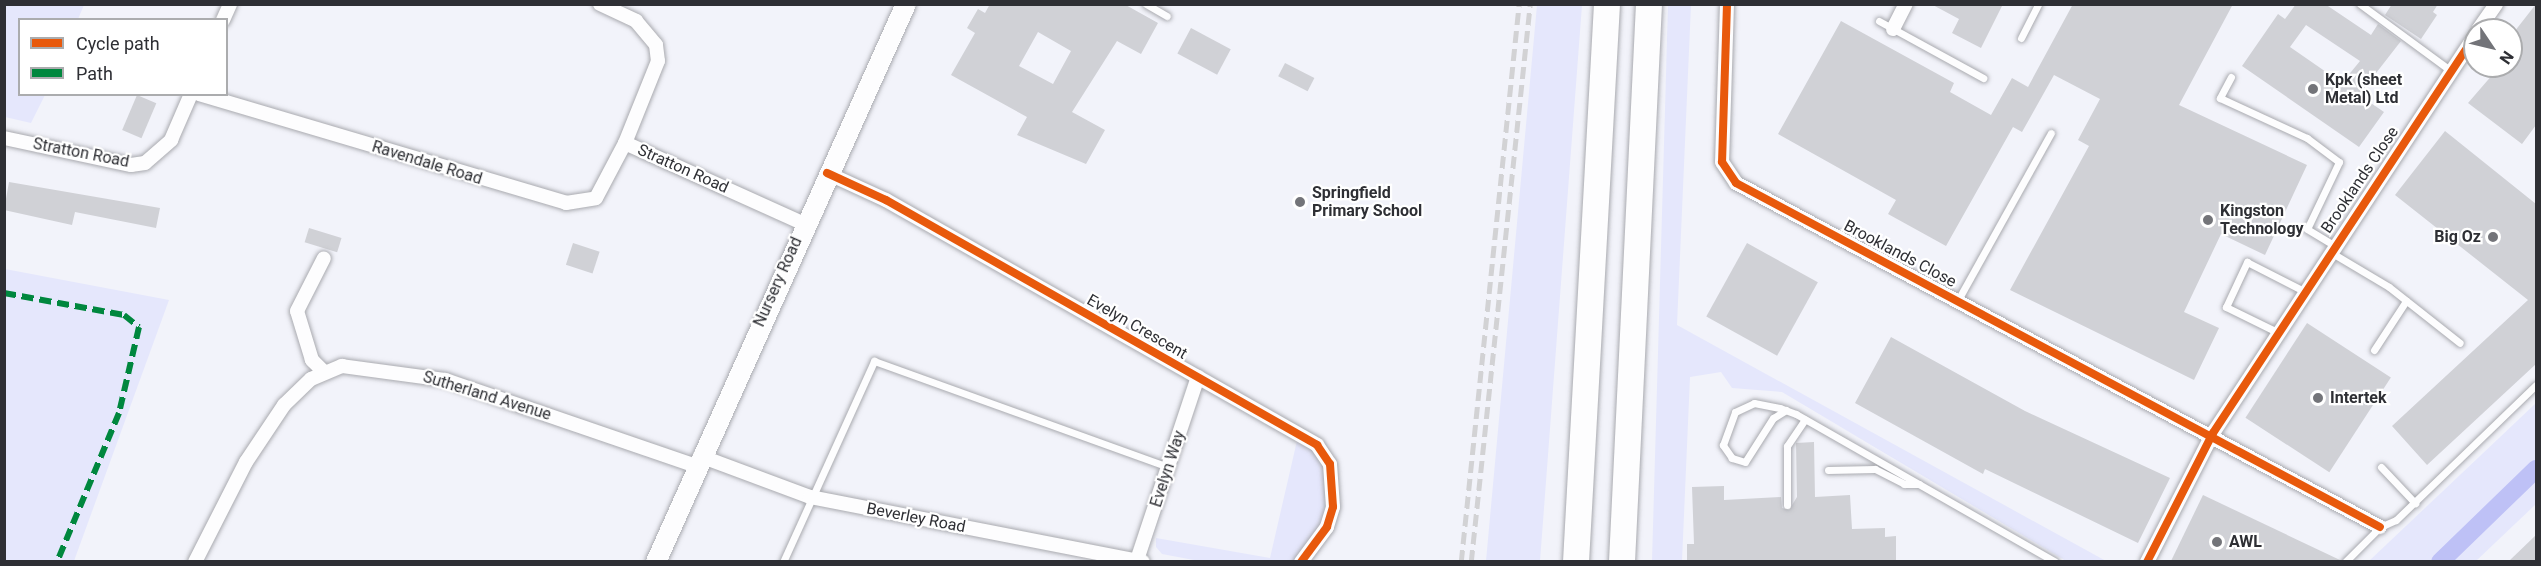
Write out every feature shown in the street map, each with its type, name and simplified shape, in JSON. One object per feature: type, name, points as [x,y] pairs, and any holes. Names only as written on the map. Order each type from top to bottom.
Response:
[{"type":"highway","points":[[1576,561],[1607,4]]},
{"type":"highway","points":[[1622,561],[1649,4]]},
{"type":"highway","points":[[1569,561],[1581,483]]},
{"type":"street","name":"Stratton Road","points":[[600,4],[636,21],[656,45],[658,61],[625,143],[804,224]]},
{"type":"street","name":"Nursery Road","points":[[656,561],[804,224],[906,4]]},
{"type":"street","name":"Brooklands Close","points":[[1727,4],[1722,162],[1737,183],[2212,433],[2380,527]]},
{"type":"street","points":[[1893,29],[1906,4]]},
{"type":"street","points":[[2486,18],[2496,4]]},
{"type":"street","name":"Brooklands Close","points":[[2147,561],[2212,433],[2463,52]]},
{"type":"street","name":"Stratton Road","points":[[4,138],[131,165],[145,163],[171,140],[190,96]]},
{"type":"street","name":"Ravendale Road","points":[[206,96],[566,203],[596,198],[625,143]]},
{"type":"street","name":"Evelyn Crescent","points":[[827,173],[886,200],[1198,378],[1299,432],[1330,464],[1333,507],[1327,527],[1301,561]]},
{"type":"street","points":[[195,561],[246,462],[284,405],[323,371],[312,360],[297,311],[324,258]]},
{"type":"street","name":"Sutherland Avenue","points":[[323,371],[359,365],[445,380],[698,461]]},
{"type":"street","name":"Evelyn Way","points":[[1140,561],[1198,378]]},
{"type":"street","name":"Beverley Road","points":[[698,461],[810,497],[1140,561]]},
{"type":"lane","points":[[1146,4],[1167,16]]},
{"type":"lane","points":[[2020,38],[2038,4]]},
{"type":"lane","points":[[2360,4],[2450,70]]},
{"type":"lane","points":[[1879,21],[1983,78]]},
{"type":"lane","points":[[2230,77],[2220,98],[2307,138],[2339,162],[2307,229],[2460,343]]},
{"type":"lane","points":[[1958,300],[2051,133]]},
{"type":"lane","points":[[2277,333],[2226,307],[2247,262],[2304,291]]},
{"type":"lane","points":[[2374,350],[2406,301]]},
{"type":"lane","points":[[783,561],[810,497],[874,361],[1168,467]]},
{"type":"lane","points":[[2344,561],[2380,527],[2415,503],[2536,385]]},
{"type":"lane","points":[[1786,410],[1773,418],[1745,462],[1732,458],[1722,445],[1735,412],[1754,403],[1786,410],[2055,561]]},
{"type":"lane","points":[[1787,506],[1787,446],[1805,419]]},
{"type":"lane","points":[[2381,467],[2415,503]]},
{"type":"lane","points":[[1828,470],[1875,469],[1904,484],[1919,484]]},
{"type":"shaded area","points":[[5,4],[84,5],[78,18],[18,18],[18,96],[44,96],[31,123],[5,117]]},
{"type":"shaded area","points":[[1537,5],[1582,5],[1540,561],[1486,561]]},
{"type":"shaded area","points":[[1668,5],[1691,5],[1677,325],[2106,561],[2066,561],[1782,392],[1732,388],[1721,372],[1690,377],[1682,561],[1652,561]]},
{"type":"shaded area","points":[[5,269],[169,300],[74,561],[5,561]]},
{"type":"shaded area","points":[[2536,403],[2536,504],[2476,561],[2369,561]]},
{"type":"shaded area","points":[[1299,432],[1330,464],[1333,507],[1301,561],[1199,561],[1162,554],[1156,547],[1156,538],[1270,558]]},
{"type":"building","points":[[990,4],[1124,4],[1158,23],[1141,54],[1117,41],[1072,112],[1105,130],[1086,164],[1017,135],[1027,117],[951,75],[975,33],[967,28],[978,9],[985,13]],"holes":[[[1038,32],[1071,51],[1053,84],[1019,66]]]},
{"type":"building","points":[[1931,4],[2003,4],[1981,48],[1952,33],[1959,19]]},
{"type":"building","points":[[2073,4],[2233,4],[2179,105],[2307,165],[2265,255],[2221,234],[2184,312],[2219,328],[2194,380],[2010,290],[2089,146],[2078,140],[2100,99],[2054,75],[2022,132],[2013,127],[1946,246],[1888,214],[1896,200],[1778,134],[1841,21],[1954,83],[1950,92],[1991,115],[2012,78],[2028,87]]},
{"type":"building","name":"Kpk (sheet Metal) Ltd","points":[[2296,4],[2325,4],[2371,35],[2378,24],[2401,41],[2359,95],[2384,112],[2359,147],[2242,66],[2278,14],[2285,19]],"holes":[[[2306,25],[2360,61],[2342,83],[2290,47]]]},
{"type":"building","points":[[2392,4],[2438,4],[2433,12],[2437,15],[2421,39],[2385,15]]},
{"type":"building","points":[[2536,4],[2536,125],[2522,144],[2468,103],[2490,78],[2523,78],[2523,21]]},
{"type":"building","points":[[1191,28],[1231,49],[1217,75],[1177,54]]},
{"type":"building","points":[[1285,63],[1314,78],[1308,91],[1278,76]]},
{"type":"building","points":[[137,96],[156,103],[141,138],[122,130]]},
{"type":"building","points":[[2445,131],[2536,204],[2536,364],[2427,465],[2392,426],[2528,300],[2395,195]]},
{"type":"building","points":[[9,182],[160,208],[156,228],[75,212],[72,225],[4,210]]},
{"type":"building","points":[[309,228],[342,238],[337,252],[305,242]]},
{"type":"building","points":[[573,243],[600,252],[593,274],[566,265]]},
{"type":"building","points":[[1747,243],[1818,282],[1777,356],[1706,316]]},
{"type":"building","name":"Intertek","points":[[2307,323],[2391,377],[2329,472],[2245,418]]},
{"type":"building","points":[[1891,337],[2025,411],[2170,478],[2138,543],[1985,469],[1983,474],[1855,403]]},
{"type":"building","points":[[1814,442],[1815,497],[1850,495],[1852,529],[1885,528],[1885,537],[1896,536],[1896,561],[1687,561],[1687,544],[1694,544],[1692,487],[1724,486],[1724,500],[1781,497],[1782,508],[1789,510],[1797,497],[1796,443]]},
{"type":"building","name":"AWL","points":[[2203,495],[2340,560],[2171,561]]},
{"type":"building","points":[[2536,535],[2536,561],[2509,561]]},
{"type":"waterway","points":[[2440,562],[2536,469]]},
{"type":"railway","points":[[1461,562],[1519,4]]},
{"type":"railway","points":[[1471,562],[1530,4]]},
{"type":"marked path","points":[[4,293],[124,315],[139,327],[119,413],[57,562]]},
{"type":"cycle path","points":[[1727,4],[1722,162],[1736,183],[2380,527]]},
{"type":"cycle path","points":[[2147,562],[2213,433],[2463,53]]},
{"type":"cycle path","points":[[827,173],[886,200],[1317,445],[1330,464],[1333,507],[1327,527],[1301,562]]},
{"type":"place","name":"Kpk (sheet Metal) Ltd","points":[[2313,89]]},
{"type":"place","name":"Springfield Primary School","points":[[1300,202]]},
{"type":"place","name":"Kingston Technology","points":[[2208,220]]},
{"type":"place","name":"Big Oz","points":[[2493,237]]},
{"type":"place","name":"Intertek","points":[[2318,398]]},
{"type":"place","name":"AWL","points":[[2217,542]]}]
